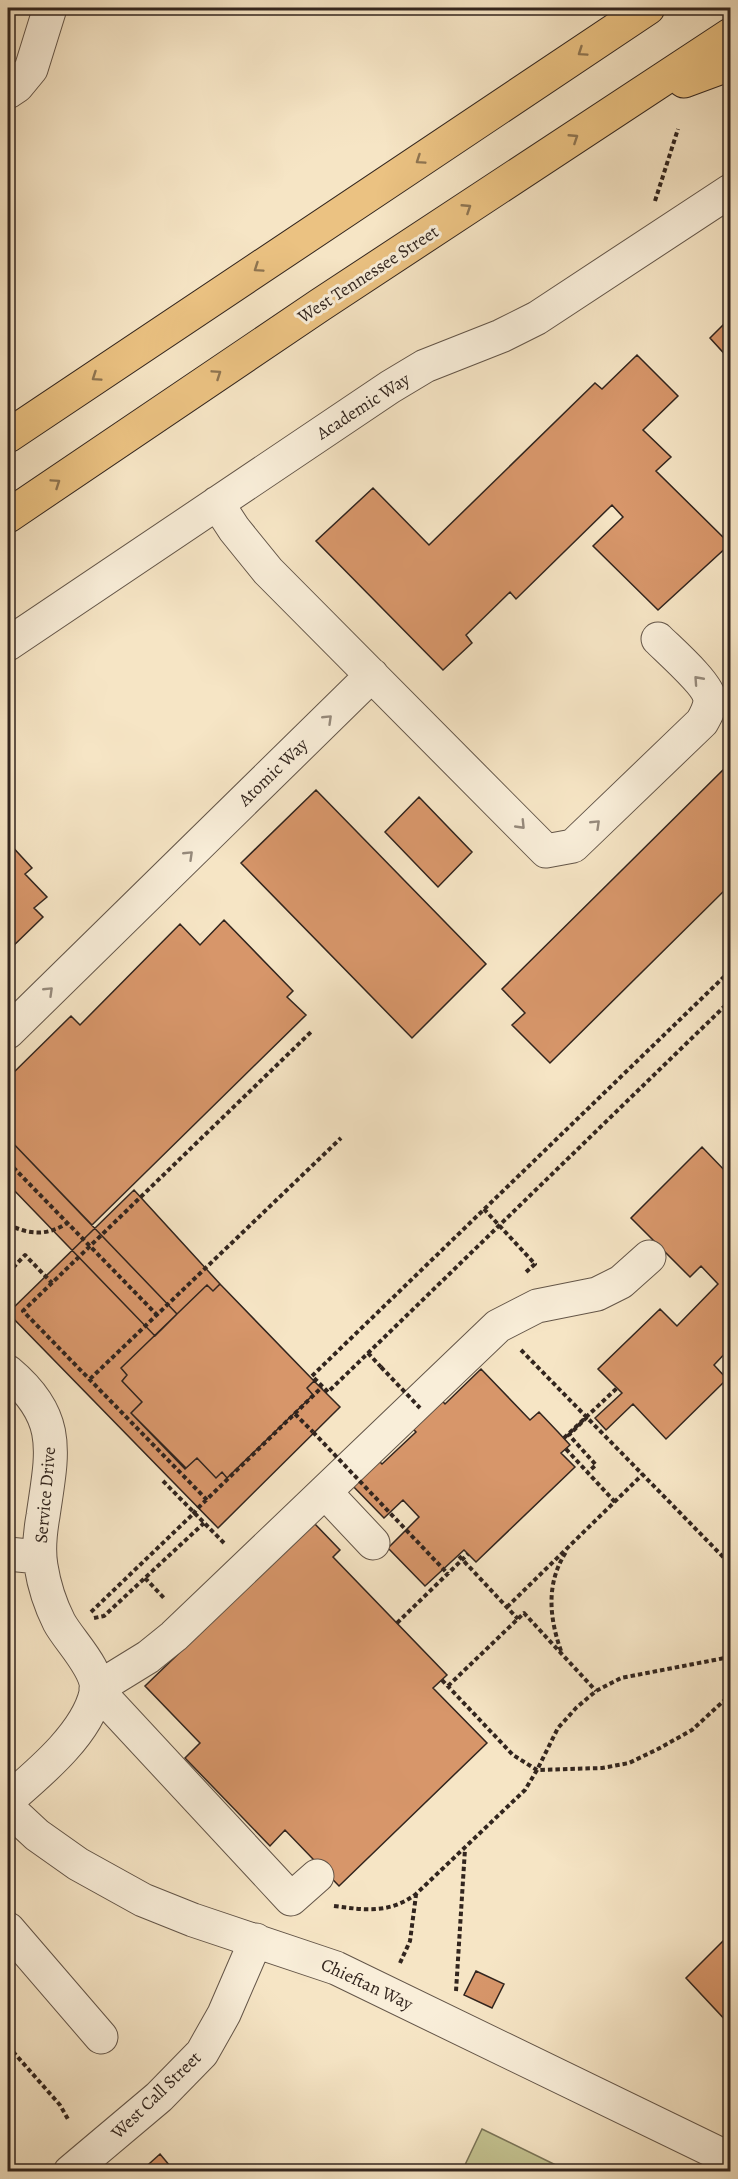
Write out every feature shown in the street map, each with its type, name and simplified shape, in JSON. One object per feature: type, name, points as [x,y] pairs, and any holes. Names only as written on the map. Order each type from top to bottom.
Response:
[{"type":"main road","points":[[8,436],[626,18],[648,8]]},
{"type":"main road","name":"West Tennessee Street","points":[[8,516],[320,304],[730,35]]},
{"type":"main road","points":[[634,98],[730,64]]},
{"type":"street","points":[[8,92],[17,86],[32,69],[51,8]]},
{"type":"street","name":"Academic Way","points":[[8,644],[336,422],[408,376],[425,366],[501,336],[537,318],[730,190]]},
{"type":"street","points":[[217,503],[234,529],[268,571],[546,851],[573,846],[702,722],[708,710],[710,698],[703,686],[658,639]]},
{"type":"street","name":"Atomic Way","points":[[8,1032],[372,675]]},
{"type":"street","points":[[8,1807],[61,1751],[84,1719],[96,1689],[162,1647],[498,1326],[537,1306],[597,1294],[621,1282],[649,1257]]},
{"type":"street","name":"Service Drive","points":[[8,1372],[36,1402],[45,1417],[50,1433],[50,1465],[40,1535],[23,1555],[43,1577],[54,1612],[92,1671],[96,1689]]},
{"type":"street","points":[[325,1492],[373,1543]]},
{"type":"street","points":[[96,1689],[291,1899],[324,1891]]},
{"type":"street","name":"Chieftan Way","points":[[8,1807],[43,1839],[109,1883],[180,1915],[347,1973],[730,2159]]},
{"type":"street","points":[[8,1929],[101,2037]]},
{"type":"street","name":"West Call Street","points":[[70,2172],[159,2097],[202,2054],[224,2014],[256,1940]]},
{"type":"path","points":[[651,211],[678,129]]},
{"type":"path","points":[[730,971],[312,1376],[322,1387],[328,1392],[730,1001]]},
{"type":"path","points":[[207,1500],[23,1311],[312,1031]]},
{"type":"path","points":[[90,1379],[341,1138]]},
{"type":"path","points":[[8,1162],[157,1315]]},
{"type":"path","points":[[484,1209],[527,1255]]},
{"type":"path","points":[[8,1224],[21,1230],[43,1233],[58,1229],[67,1223]]},
{"type":"path","points":[[8,1273],[25,1255],[52,1282]]},
{"type":"path","points":[[498,1326],[730,1564]]},
{"type":"path","points":[[368,1353],[420,1408]]},
{"type":"path","points":[[90,1613],[322,1387]]},
{"type":"path","points":[[564,1438],[617,1388]]},
{"type":"path","points":[[295,1414],[448,1574]]},
{"type":"path","points":[[588,1417],[569,1435],[596,1464],[588,1472]]},
{"type":"path","points":[[566,1449],[615,1502]]},
{"type":"path","points":[[507,1607],[643,1474]]},
{"type":"path","points":[[163,1481],[229,1548]]},
{"type":"path","points":[[93,1618],[104,1616],[204,1523]]},
{"type":"path","points":[[562,1654],[552,1618],[551,1597],[555,1575],[570,1546]]},
{"type":"path","points":[[397,1623],[468,1554]]},
{"type":"path","points":[[459,1556],[518,1619]]},
{"type":"path","points":[[448,1686],[524,1613],[596,1691]]},
{"type":"path","points":[[324,1891],[360,1909],[384,1909],[404,1903],[515,1800],[537,1770],[558,1728],[596,1691],[621,1678],[730,1657]]},
{"type":"path","points":[[442,1680],[513,1755],[537,1770],[602,1768],[629,1763],[692,1730],[730,1695]]},
{"type":"path","points":[[456,1998],[465,1848]]},
{"type":"path","points":[[397,1967],[410,1941],[416,1894]]},
{"type":"path","points":[[8,2046],[60,2105],[69,2121]]},
{"type":"path","points":[[8,2124],[13,2132]]},
{"type":"shaded area","points":[[482,2129],[568,2171],[450,2171],[463,2169]]},
{"type":"building","points":[[730,318],[730,360],[710,338]]},
{"type":"building","points":[[637,355],[678,396],[643,430],[671,457],[656,471],[730,544],[658,610],[593,546],[623,517],[612,505],[516,599],[510,592],[466,635],[472,643],[443,670],[316,541],[373,488],[429,545],[595,383],[602,389]]},
{"type":"building","points":[[730,763],[730,885],[550,1063],[512,1025],[525,1013],[502,989]]},
{"type":"building","points":[[316,790],[486,964],[412,1038],[241,863]]},
{"type":"building","points":[[419,797],[472,852],[438,887],[385,832]]},
{"type":"building","points":[[8,842],[32,868],[25,874],[47,897],[34,908],[43,917],[8,951]]},
{"type":"building","points":[[224,920],[293,991],[287,997],[306,1015],[92,1225],[8,1138],[8,1078],[71,1016],[80,1025],[180,924],[200,945]]},
{"type":"building","points":[[8,1138],[177,1314],[155,1336],[8,1184]]},
{"type":"building","points":[[702,1147],[730,1176],[730,1348],[714,1365],[727,1379],[666,1439],[633,1404],[606,1430],[595,1418],[622,1393],[598,1369],[660,1309],[677,1326],[718,1284],[701,1266],[690,1277],[631,1218]]},
{"type":"building","points":[[134,1190],[220,1284],[213,1291],[207,1285],[121,1368],[127,1375],[122,1381],[142,1402],[131,1413],[186,1468],[197,1458],[216,1478],[222,1472],[227,1478],[313,1395],[307,1388],[314,1381],[340,1407],[218,1528],[8,1313]]},
{"type":"building","points":[[220,1284],[314,1381],[307,1388],[313,1395],[227,1478],[222,1472],[216,1478],[197,1458],[185,1469],[131,1413],[142,1402],[122,1381],[127,1375],[121,1368],[207,1285],[213,1291]]},
{"type":"building","points":[[481,1369],[530,1420],[539,1412],[570,1445],[561,1453],[575,1467],[476,1562],[464,1550],[425,1586],[388,1548],[419,1517],[403,1500],[384,1518],[349,1482],[375,1457],[382,1464],[416,1432],[406,1422],[436,1394],[445,1404]]},
{"type":"building","points":[[314,1523],[340,1550],[333,1557],[447,1675],[433,1688],[487,1743],[339,1886],[285,1830],[270,1846],[185,1758],[200,1743],[145,1686]]},
{"type":"building","points":[[730,1934],[730,2025],[686,1978]]},
{"type":"building","points":[[476,1971],[504,1984],[492,2008],[464,1995]]},
{"type":"building","points":[[160,2154],[175,2172],[140,2172]]}]
